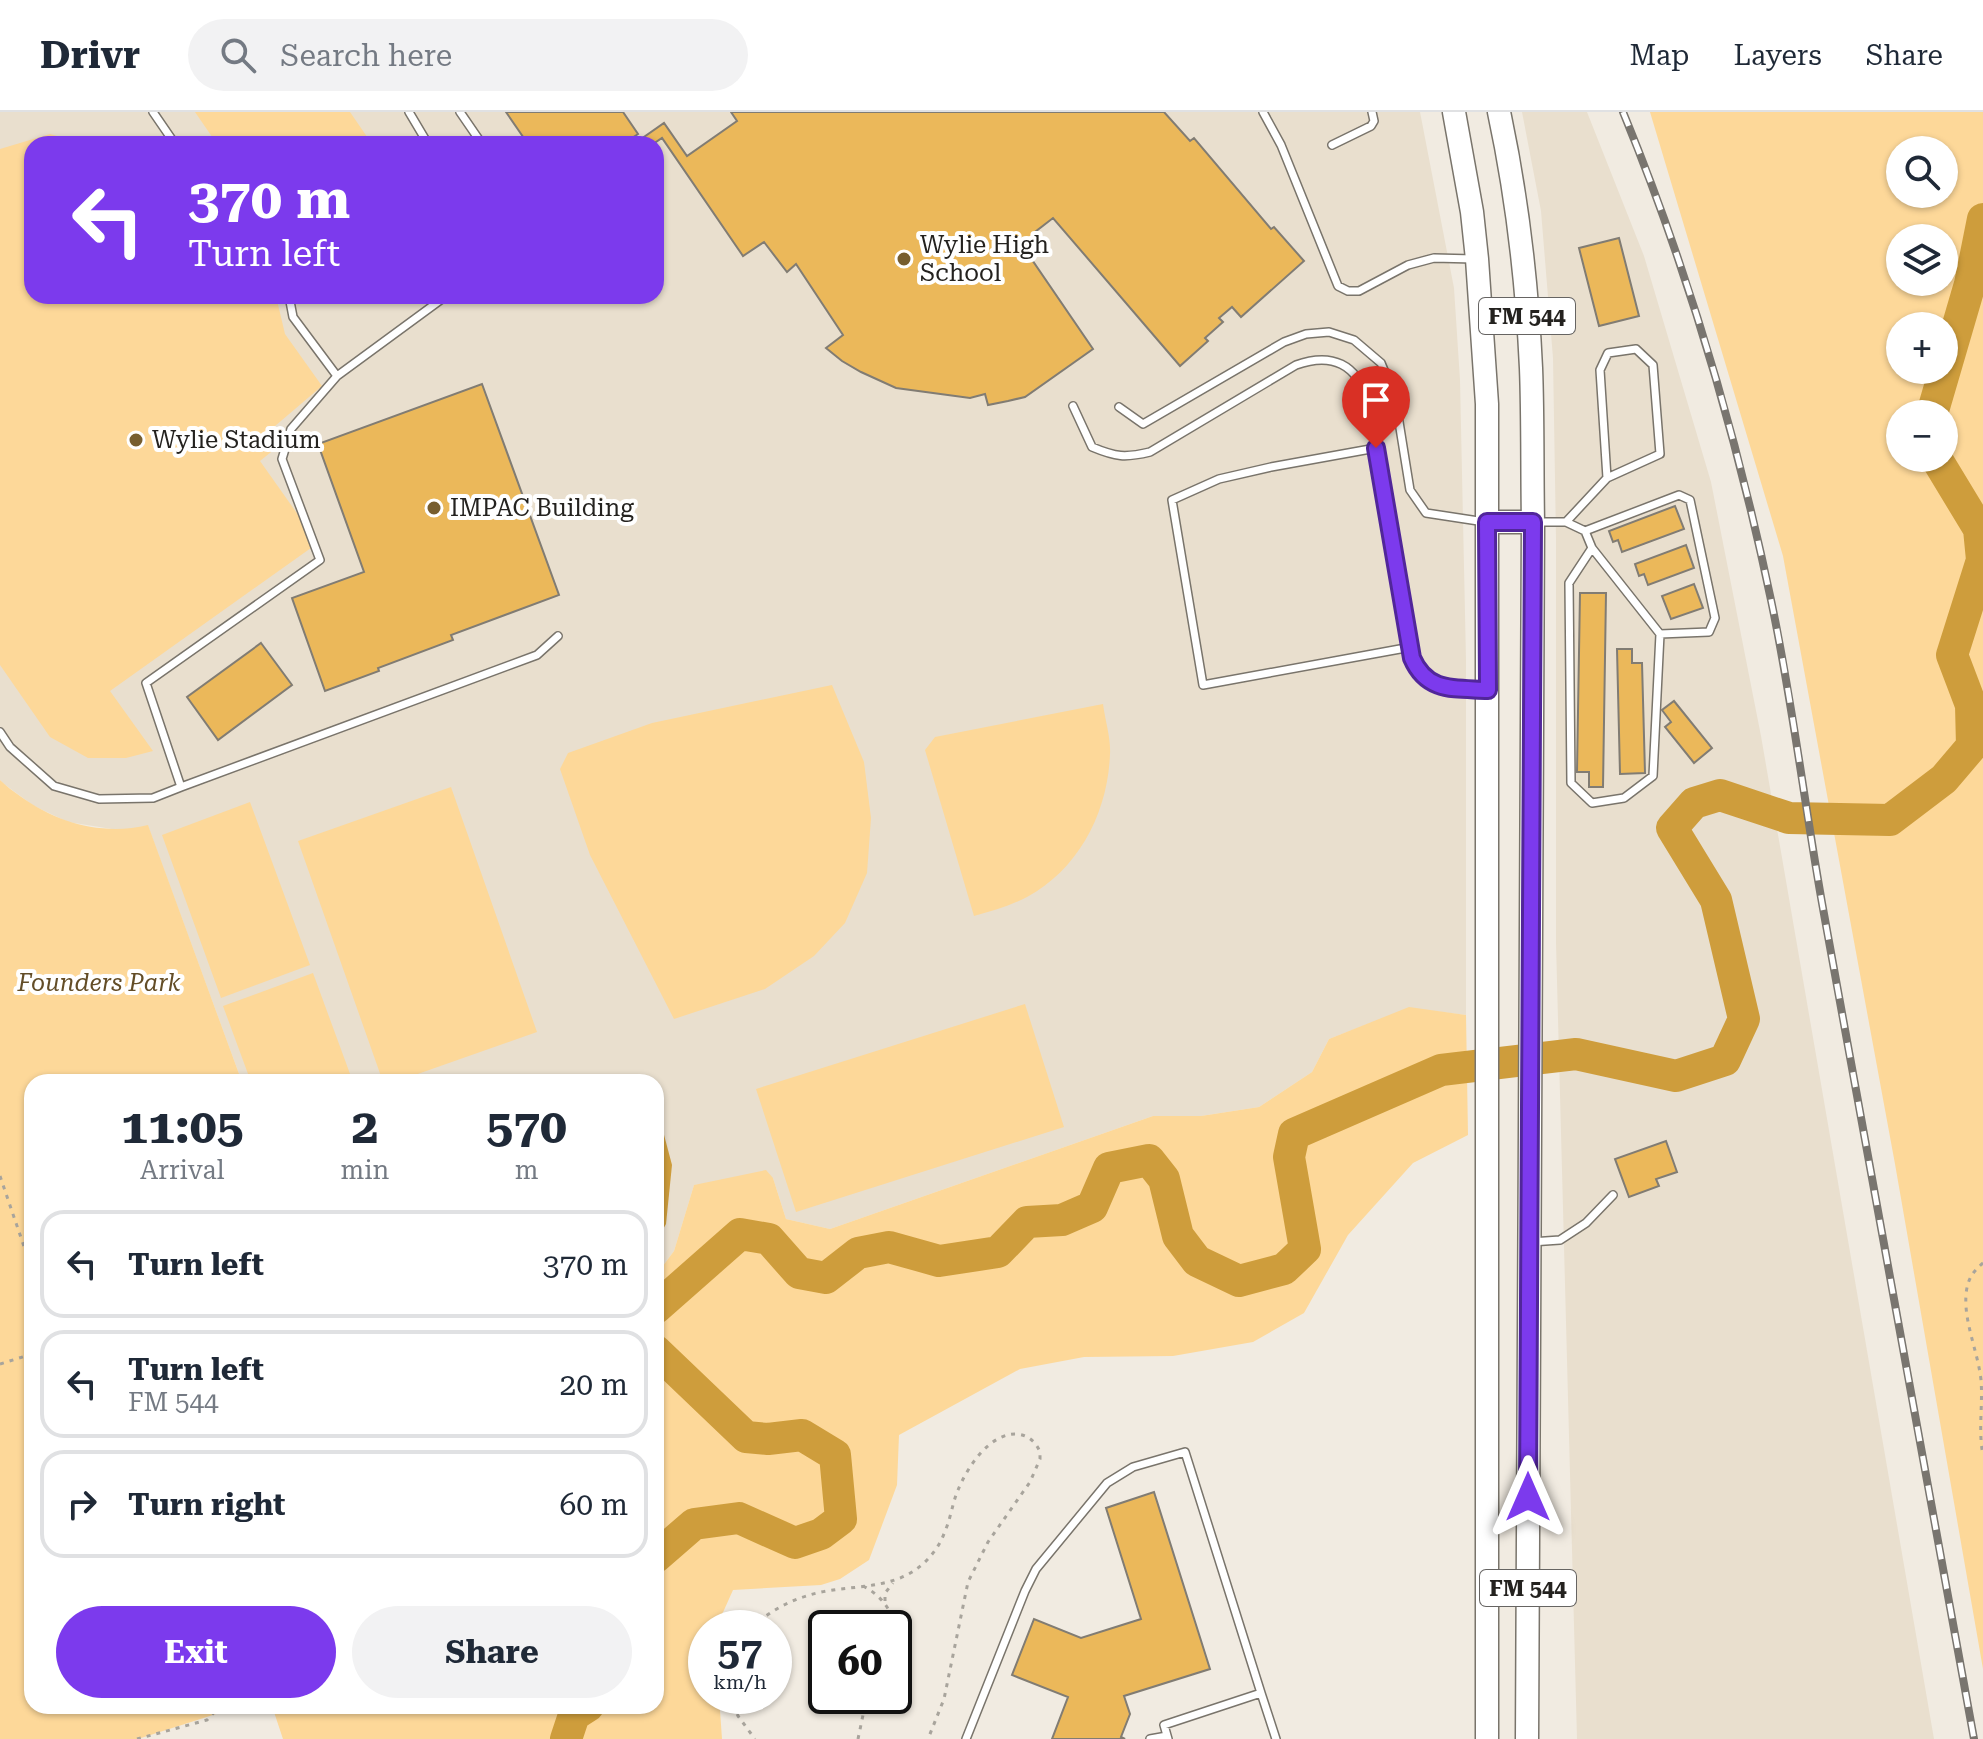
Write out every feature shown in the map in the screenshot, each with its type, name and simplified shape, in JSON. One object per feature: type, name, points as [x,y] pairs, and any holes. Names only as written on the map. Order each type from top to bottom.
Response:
[{"type":"main road","name":"FM 544","points":[[1454,112],[1472,212],[1487,404],[1487,1739]]},
{"type":"main road","name":"FM 544","points":[[1499,112],[1515,205],[1531,369],[1533,522],[1527,1739]]},
{"type":"main road","points":[[1487,522],[1533,522]]},
{"type":"lane","points":[[153,112],[170,136]]},
{"type":"lane","points":[[409,112],[423,136]]},
{"type":"lane","points":[[460,112],[476,136]]},
{"type":"lane","points":[[1263,112],[1281,145],[1338,286],[1348,291],[1359,291],[1408,265],[1434,258],[1477,259]]},
{"type":"lane","points":[[1332,145],[1371,126],[1374,121],[1372,112]]},
{"type":"lane","points":[[291,304],[293,317],[337,376]]},
{"type":"lane","points":[[181,787],[146,683],[320,560],[282,459],[291,429],[337,376],[435,304]]},
{"type":"lane","points":[[1119,407],[1143,424],[1284,342],[1306,334],[1329,332],[1354,340],[1381,363],[1395,397],[1410,490],[1426,513],[1487,522]]},
{"type":"lane","points":[[1566,522],[1607,478],[1660,454],[1653,365],[1636,349],[1608,353],[1600,370],[1607,478]]},
{"type":"lane","points":[[1073,406],[1092,447],[1111,455],[1131,457],[1150,452],[1296,365],[1327,359],[1342,364],[1364,386],[1417,670],[1437,686],[1488,690]]},
{"type":"lane","points":[[1376,448],[1219,479],[1172,500],[1203,685],[1411,647]]},
{"type":"lane","points":[[1585,531],[1679,495],[1690,500],[1715,618],[1709,632],[1660,634]]},
{"type":"lane","points":[[1533,522],[1566,522],[1585,531],[1592,548],[1660,634],[1653,776],[1624,798],[1592,803],[1571,783],[1569,583],[1592,548]]},
{"type":"lane","points":[[0,732],[10,747],[54,786],[99,799],[153,798],[537,655],[558,636]]},
{"type":"lane","points":[[0,750],[10,747]]},
{"type":"lane","points":[[1529,1242],[1560,1240],[1586,1223],[1613,1195]]},
{"type":"lane","points":[[966,1739],[1036,1569],[1107,1483],[1133,1467],[1185,1452],[1276,1739]]},
{"type":"lane","points":[[1150,1739],[1168,1737],[1164,1725],[1261,1693]]},
{"type":"path","points":[[0,1176],[24,1246]]},
{"type":"path","points":[[1983,1263],[1970,1278],[1966,1302],[1981,1377],[1983,1455]]},
{"type":"path","points":[[0,1364],[24,1356]]},
{"type":"path","points":[[773,1610],[826,1591],[894,1582],[911,1573],[938,1546],[962,1481],[989,1446],[999,1438],[1014,1434],[1022,1435],[1037,1446],[1040,1459],[1030,1482],[988,1542],[968,1582],[944,1699],[928,1739]]},
{"type":"path","points":[[886,1605],[885,1593],[894,1582]]},
{"type":"path","points":[[863,1586],[872,1590],[888,1610]]},
{"type":"path","points":[[137,1739],[207,1720],[213,1714]]},
{"type":"path","points":[[737,1714],[755,1739]]},
{"type":"path","points":[[858,1739],[863,1714]]},
{"type":"shaded area","points":[[0,112],[1420,112],[1454,288],[1460,380],[1466,660],[1466,1015],[1409,1008],[1329,1039],[1312,1072],[1259,1107],[1201,1116],[1153,1116],[830,1229],[786,1219],[773,1178],[694,1185],[674,1251],[664,1264],[664,1074],[239,1074],[148,826],[112,829],[68,822],[34,806],[0,780]]},
{"type":"shaded area","points":[[1522,112],[1587,112],[1644,256],[1711,482],[1761,736],[1934,1739],[1577,1739],[1556,943],[1553,358],[1541,211]]},
{"type":"shaded area","points":[[664,1135],[672,1165],[664,1228]]},
{"type":"green space","points":[[195,112],[350,112],[366,136],[212,136]]},
{"type":"green space","points":[[1650,112],[1983,112],[1983,1669],[1895,1164],[1783,556]]},
{"type":"green space","name":"Wylie Stadium","points":[[24,142],[24,304],[278,304],[285,334],[322,386],[268,432],[276,448],[260,461],[318,543],[110,691],[153,751],[126,758],[88,758],[50,737],[0,665],[0,149]]},
{"type":"green space","points":[[832,685],[864,762],[871,818],[867,873],[845,923],[814,956],[765,989],[674,1019],[590,855],[560,769],[568,753],[652,723]]},
{"type":"green space","points":[[1103,704],[1110,748],[1108,776],[1104,797],[1087,837],[1062,871],[1045,885],[1014,903],[974,916],[925,750],[935,737]]},
{"type":"green space","name":"Founders Park","points":[[0,780],[34,805],[81,825],[114,829],[148,825],[239,1074],[24,1074],[24,1714],[216,1714],[138,1739],[0,1739]]},
{"type":"green space","points":[[451,787],[537,1032],[418,1074],[380,1074],[298,841]]},
{"type":"green space","points":[[250,802],[310,965],[221,998],[162,835]]},
{"type":"green space","points":[[313,973],[350,1074],[248,1074],[223,1006]]},
{"type":"green space","points":[[1025,1004],[1064,1127],[796,1212],[756,1089]]},
{"type":"green space","points":[[1409,1007],[1466,1015],[1468,1135],[1413,1163],[1348,1235],[1304,1313],[1253,1342],[1173,1356],[1084,1357],[1020,1369],[899,1435],[897,1485],[869,1560],[840,1579],[821,1585],[733,1590],[724,1610],[688,1610],[688,1714],[720,1714],[722,1739],[283,1739],[275,1714],[664,1714],[664,1264],[674,1251],[694,1185],[766,1170],[773,1178],[786,1219],[830,1229],[1153,1116],[1201,1116],[1259,1107],[1312,1072],[1329,1039]]},
{"type":"building","points":[[506,112],[623,112],[638,134],[635,136],[522,136]]},
{"type":"building","name":"Wylie High School","points":[[731,112],[1164,112],[1190,141],[1194,138],[1271,229],[1274,227],[1304,261],[1241,317],[1232,307],[1219,318],[1223,322],[1205,338],[1208,341],[1180,366],[1053,218],[1035,232],[1040,238],[1026,251],[1093,349],[1025,397],[988,405],[985,394],[970,398],[896,388],[861,372],[826,348],[843,335],[796,264],[787,272],[764,242],[743,256],[664,141],[664,136],[645,136],[664,123],[687,156],[737,121]]},
{"type":"building","points":[[1619,238],[1639,316],[1599,326],[1579,248]]},
{"type":"building","name":"IMPAC Building","points":[[482,384],[559,595],[451,635],[453,640],[325,691],[292,598],[364,572],[318,444]]},
{"type":"building","points":[[1675,506],[1684,529],[1622,552],[1618,540],[1613,542],[1609,531]]},
{"type":"building","points":[[1686,545],[1694,568],[1648,585],[1644,574],[1639,576],[1635,564]]},
{"type":"building","points":[[1694,584],[1703,608],[1671,619],[1662,596]]},
{"type":"building","points":[[1580,593],[1606,593],[1603,787],[1589,787],[1589,772],[1577,772]]},
{"type":"building","points":[[261,643],[292,685],[218,740],[187,697]]},
{"type":"building","points":[[1617,649],[1632,649],[1632,663],[1642,663],[1645,773],[1620,774]]},
{"type":"building","points":[[1674,701],[1712,748],[1694,763],[1665,727],[1671,722],[1662,710]]},
{"type":"building","points":[[1666,1141],[1677,1172],[1656,1179],[1659,1186],[1629,1197],[1615,1159]]},
{"type":"building","points":[[1154,1492],[1210,1669],[1124,1696],[1130,1714],[1121,1737],[1125,1739],[1052,1739],[1068,1697],[1012,1675],[1034,1619],[1081,1638],[1141,1619],[1106,1508]]},
{"type":"waterway","points":[[1936,400],[1970,284],[1983,219]]},
{"type":"waterway","points":[[664,1301],[740,1234],[769,1239],[799,1273],[826,1278],[858,1253],[889,1247],[939,1261],[998,1252],[1027,1222],[1062,1220],[1092,1207],[1109,1168],[1149,1160],[1164,1179],[1178,1236],[1197,1261],[1239,1281],[1284,1269],[1305,1249],[1289,1157],[1294,1134],[1441,1070],[1576,1054],[1676,1076],[1725,1060],[1744,1019],[1716,900],[1672,828],[1694,803],[1720,795],[1789,818],[1890,820],[1944,779],[1972,746],[1971,705],[1952,655],[1982,560],[1979,529],[1944,472]]},
{"type":"waterway","points":[[664,1359],[746,1437],[768,1439],[802,1435],[835,1455],[841,1519],[821,1534],[795,1543],[739,1518],[694,1524],[664,1550]]},
{"type":"waterway","points":[[566,1739],[576,1714]]},
{"type":"railway","points":[[1623,112],[1669,231],[1708,353],[1742,476],[1771,600],[1824,914],[1974,1739]]},
{"type":"place","name":"Wylie High School","points":[[904,259]]},
{"type":"place","name":"Wylie Stadium","points":[[136,440]]},
{"type":"place","name":"IMPAC Building","points":[[434,508]]},
{"type":"route","points":[[1376,448],[1412,658],[1417,670],[1437,686],[1488,690],[1487,522],[1533,522],[1528,1497]]}]
